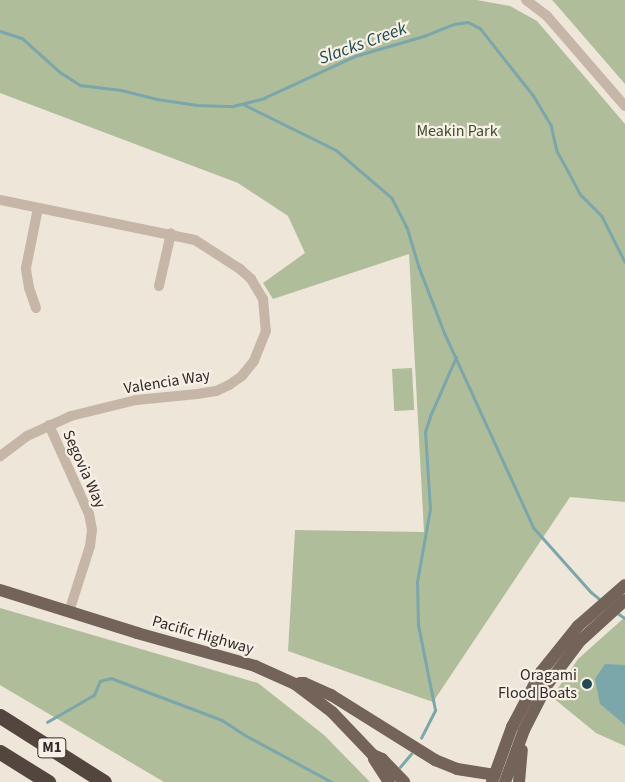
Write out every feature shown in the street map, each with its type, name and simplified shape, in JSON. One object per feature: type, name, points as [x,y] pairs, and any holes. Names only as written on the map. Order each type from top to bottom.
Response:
[{"type":"highway","name":"M1","points":[[0,716],[104,782]]},
{"type":"highway","name":"M1","points":[[0,752],[48,782]]},
{"type":"main road","name":"Pacific Highway","points":[[0,590],[255,666],[295,684],[337,717],[373,755],[382,760],[404,782]]},
{"type":"main road","points":[[497,780],[512,727],[532,687],[582,630],[624,591]]},
{"type":"main road","points":[[497,780],[548,685],[582,630]]},
{"type":"main road","points":[[295,684],[304,683],[331,695],[435,760],[457,769],[497,780]]},
{"type":"main road","points":[[519,782],[524,730]]},
{"type":"main road","name":"Pacific Highway","points":[[373,755],[376,764],[389,782]]},
{"type":"street","points":[[526,0],[547,16],[625,106]]},
{"type":"street","name":"Valencia Way","points":[[0,200],[171,233],[195,240],[210,247],[251,279],[263,299],[266,331],[254,361],[242,376],[229,385],[216,390],[136,400],[71,416],[27,436],[0,456]]},
{"type":"street","points":[[36,308],[29,288],[26,268],[38,208]]},
{"type":"street","points":[[159,286],[171,233]]},
{"type":"street","name":"Segovia Way","points":[[49,425],[89,514],[92,530],[90,546],[70,612]]},
{"type":"green space","name":"Meakin Park","points":[[0,0],[477,0],[510,6],[537,21],[625,124],[625,502],[570,497],[433,702],[288,651],[295,530],[424,532],[409,254],[273,299],[263,283],[305,253],[288,216],[238,183],[0,93]]},
{"type":"green space","points":[[552,0],[625,0],[625,84],[554,2]]},
{"type":"green space","points":[[412,368],[414,410],[394,411],[392,369]]},
{"type":"green space","points":[[0,608],[258,683],[324,735],[370,782],[164,782],[0,685]]},
{"type":"green space","points":[[625,617],[625,746],[596,733],[552,697],[578,659]]},
{"type":"water","points":[[605,664],[625,665],[625,725],[600,704],[595,679]]},
{"type":"waterway","name":"Slacks Creek","points":[[0,31],[22,38],[60,72],[80,85],[121,90],[157,99],[197,105],[233,106],[264,98],[355,56],[424,36],[454,24],[468,22],[480,28],[533,95],[551,125],[557,151],[581,195],[602,216],[625,262]]},
{"type":"waterway","points":[[243,104],[336,150],[392,198],[407,227],[419,267],[445,334],[534,528],[591,592],[602,601]]},
{"type":"waterway","points":[[421,738],[435,710],[418,625],[417,582],[430,509],[425,432],[456,357]]},
{"type":"waterway","points":[[616,612],[625,618]]},
{"type":"waterway","points":[[47,722],[94,695],[100,681],[111,678],[222,720],[245,735],[332,782]]},
{"type":"waterway","points":[[400,767],[411,754]]},
{"type":"place","name":"Oragami Flood Boats","points":[[587,684]]}]
